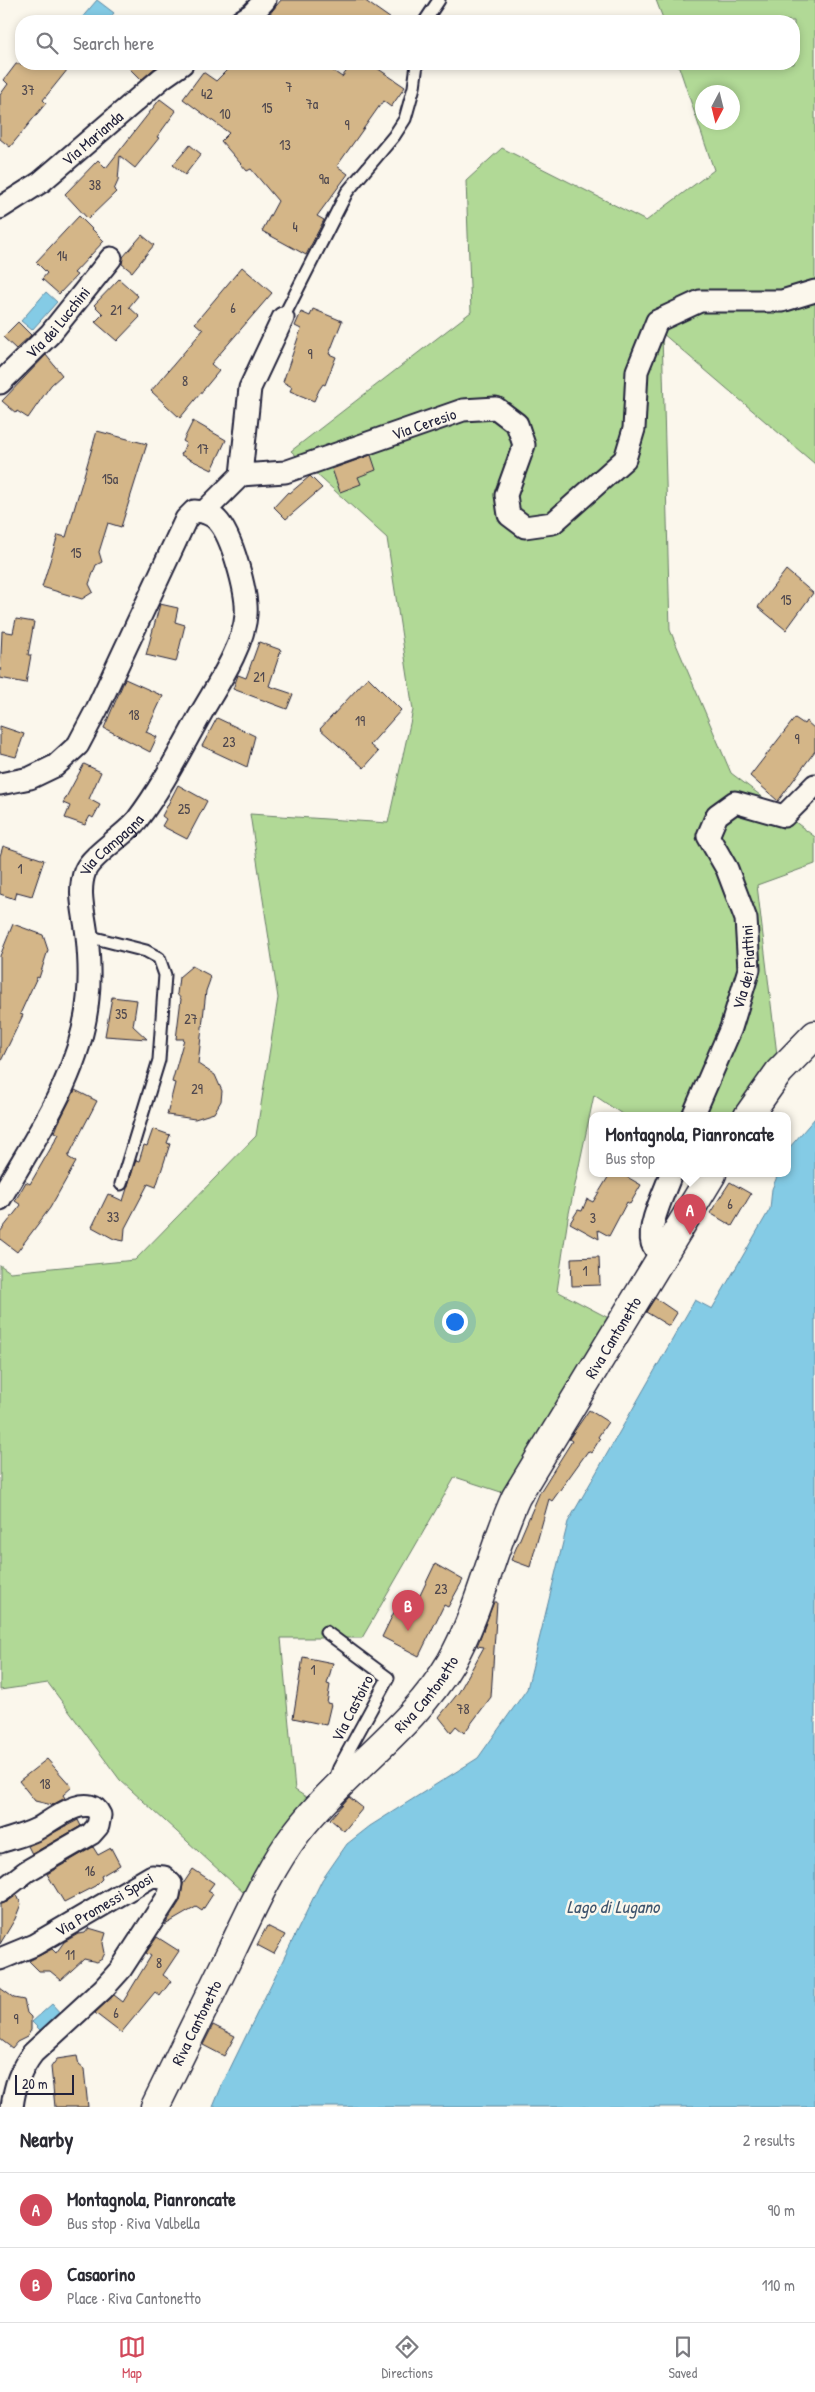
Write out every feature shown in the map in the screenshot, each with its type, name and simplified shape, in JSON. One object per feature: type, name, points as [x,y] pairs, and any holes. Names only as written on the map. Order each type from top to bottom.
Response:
[{"type":"main road","points":[[751,1112],[779,1072],[815,1036]]},
{"type":"main road","name":"Riva Cantonetto","points":[[155,2107],[254,1903],[286,1848],[331,1795],[422,1703],[450,1663],[471,1620],[496,1545],[516,1497],[710,1177]]},
{"type":"street","points":[[250,15],[265,0]]},
{"type":"street","name":"Via Marianda","points":[[0,208],[41,182],[173,70]]},
{"type":"street","name":"Via dei Lucchini","points":[[0,383],[50,334],[111,258]]},
{"type":"street","name":"Via Ceresio","points":[[241,475],[285,472],[463,410],[496,408],[516,424],[524,445],[506,495],[509,515],[525,527],[553,523],[625,460],[634,428],[637,371],[657,321],[700,301],[782,301],[815,291]]},
{"type":"street","points":[[0,787],[30,778],[55,766],[78,745],[97,709],[186,519],[194,511],[204,512],[241,475],[250,388],[283,318]]},
{"type":"street","name":"Via Campagna","points":[[0,1199],[58,1098],[79,1047],[88,998],[88,936],[83,916],[82,881],[86,868],[136,821],[169,771],[242,634],[246,616],[245,597],[240,572],[230,544],[217,520],[204,512]]},
{"type":"street","name":"Via dei Piattini","points":[[695,1112],[731,1028],[749,969],[746,919],[727,869],[708,836],[717,815],[735,802],[784,816],[815,785]]},
{"type":"street","points":[[661,1257],[652,1243],[652,1232],[654,1220],[670,1177]]},
{"type":"street","points":[[0,1842],[36,1829],[76,1807],[91,1806],[96,1809],[100,1816],[98,1826],[91,1834],[27,1871],[0,1892]]},
{"type":"street","name":"Via Promessi Sposi","points":[[0,1959],[34,1945],[152,1876],[164,1877],[171,1884],[170,1895],[121,1968],[103,1989],[34,2053],[25,2064],[15,2088],[12,2107]]},
{"type":"lane","points":[[429,15],[439,0]]},
{"type":"lane","points":[[283,318],[347,192],[402,124],[411,104],[416,70]]},
{"type":"lane","points":[[88,936],[146,951],[159,958],[165,975],[159,1060],[121,1184]]},
{"type":"lane","name":"Via Castoiro","points":[[326,1632],[388,1678],[339,1768],[331,1795]]},
{"type":"green space","points":[[656,0],[815,0],[815,464],[662,333],[670,630],[731,773],[815,837],[815,864],[757,885],[779,1072],[751,1112],[619,1112],[594,1095],[568,1218],[557,1291],[620,1324],[516,1497],[455,1477],[362,1638],[281,1638],[295,1790],[320,1806],[255,1903],[120,1780],[48,1683],[0,1690],[0,1265],[10,1272],[135,1260],[256,1136],[278,998],[250,814],[388,823],[413,710],[387,538],[291,451],[471,312],[466,181],[502,148],[646,221],[714,170],[700,130],[740,130],[740,85],[695,85],[695,114],[680,70],[800,70],[800,15],[662,15]]},
{"type":"water","points":[[97,0],[114,13],[112,15],[84,15]]},
{"type":"water","points":[[46,292],[57,302],[32,330],[21,321]]},
{"type":"water","name":"Lago di Lugano","points":[[815,1118],[815,2107],[213,2107],[322,1880],[347,1844],[370,1826],[478,1758],[527,1689],[568,1522],[695,1300],[712,1309],[770,1209],[772,1189],[777,1177],[791,1177],[791,1146]]},
{"type":"water","points":[[52,2004],[62,2015],[42,2032],[32,2022]]},
{"type":"building","points":[[281,0],[364,0],[385,15],[269,15]]},
{"type":"building","points":[[15,65],[15,70],[67,70],[43,100],[46,103],[10,147],[0,139],[0,95],[8,84],[4,80]]},
{"type":"building","points":[[131,70],[153,70],[141,80]]},
{"type":"building","points":[[227,70],[332,70],[342,77],[347,70],[380,70],[405,87],[391,107],[383,101],[337,166],[348,174],[317,216],[324,220],[306,255],[262,231],[278,201],[251,169],[247,171],[221,141],[229,133],[183,99],[203,72],[216,81]]},
{"type":"building","points":[[160,99],[176,111],[157,137],[159,138],[135,168],[120,156],[118,181],[114,190],[116,192],[88,219],[65,194],[98,160],[106,168]]},
{"type":"building","points":[[190,145],[201,154],[185,175],[173,165]]},
{"type":"building","points":[[79,216],[104,241],[74,273],[77,275],[59,294],[42,279],[47,273],[36,262]]},
{"type":"building","points":[[142,235],[154,245],[132,272],[122,264],[123,257]]},
{"type":"building","points":[[242,267],[272,293],[211,364],[219,371],[180,418],[151,391],[203,330],[195,323]]},
{"type":"building","points":[[119,279],[138,296],[129,307],[140,317],[117,341],[95,322],[103,314],[94,305]]},
{"type":"building","points":[[313,309],[342,321],[329,354],[336,357],[325,385],[323,384],[314,401],[290,391],[292,387],[283,382],[301,329],[295,326],[301,312],[310,316]]},
{"type":"building","points":[[18,322],[31,335],[16,349],[3,337]]},
{"type":"building","points":[[46,355],[62,375],[51,385],[28,418],[17,411],[16,413],[2,401]]},
{"type":"building","points":[[193,421],[226,440],[212,470],[181,455],[186,443],[183,441]]},
{"type":"building","points":[[97,431],[147,444],[121,527],[108,523],[99,552],[102,562],[96,565],[89,584],[93,592],[82,599],[42,587],[58,535],[66,537]]},
{"type":"building","points":[[371,455],[376,470],[358,477],[361,484],[340,492],[332,469]]},
{"type":"building","points":[[310,476],[322,488],[286,519],[274,507],[288,492],[290,493]]},
{"type":"building","points":[[786,570],[813,593],[786,630],[758,607]]},
{"type":"building","points":[[160,604],[178,608],[175,622],[185,625],[176,662],[146,655]]},
{"type":"building","points":[[16,619],[34,622],[28,655],[31,655],[26,683],[0,678],[2,631],[13,633]]},
{"type":"building","points":[[259,642],[281,650],[269,686],[293,694],[287,709],[233,689],[238,675],[246,678]]},
{"type":"building","points":[[368,677],[401,710],[370,745],[378,752],[364,768],[320,729]]},
{"type":"building","points":[[125,679],[163,696],[146,732],[157,737],[150,752],[104,728]]},
{"type":"building","points":[[217,718],[255,736],[247,767],[202,746]]},
{"type":"building","points":[[795,718],[804,724],[806,721],[815,729],[815,751],[778,801],[750,776]]},
{"type":"building","points":[[0,726],[24,734],[16,757],[0,753]]},
{"type":"building","points":[[84,764],[101,772],[89,799],[100,805],[93,818],[90,816],[85,825],[65,818],[70,806],[63,803]]},
{"type":"building","points":[[178,785],[207,801],[187,839],[162,826],[166,819],[162,816]]},
{"type":"building","points":[[3,846],[44,860],[32,896],[17,892],[15,899],[0,894],[0,856]]},
{"type":"building","points":[[13,924],[43,935],[48,950],[39,978],[37,977],[20,1014],[23,1015],[0,1063],[0,956]]},
{"type":"building","points":[[192,966],[209,975],[210,980],[206,991],[198,1064],[215,1075],[222,1091],[221,1101],[214,1113],[195,1119],[167,1115],[175,1083],[172,1082],[184,1039],[176,1039],[181,999],[177,994],[179,977]]},
{"type":"building","points":[[112,997],[137,1000],[133,1026],[147,1039],[105,1036]]},
{"type":"building","points":[[75,1090],[97,1101],[68,1157],[76,1162],[50,1208],[17,1252],[0,1239],[0,1232],[21,1205],[15,1201],[26,1182],[30,1184],[59,1134],[55,1132]]},
{"type":"building","points":[[153,1129],[170,1135],[167,1143],[170,1144],[156,1187],[148,1184],[125,1228],[124,1241],[114,1239],[92,1227],[108,1194],[123,1201],[136,1160],[139,1161],[144,1145],[147,1146]]},
{"type":"building","points":[[608,1177],[627,1177],[641,1185],[630,1204],[627,1202],[609,1236],[598,1230],[599,1239],[570,1223],[578,1210],[582,1211],[587,1199],[593,1202]]},
{"type":"building","points":[[730,1182],[751,1194],[732,1226],[710,1213]]},
{"type":"building","points":[[599,1257],[600,1285],[572,1286],[571,1258]]},
{"type":"building","points":[[655,1298],[677,1313],[669,1326],[646,1312]]},
{"type":"building","points":[[589,1410],[608,1422],[598,1437],[600,1439],[591,1453],[588,1451],[552,1501],[549,1499],[530,1567],[511,1560],[540,1492],[572,1441],[569,1439]]},
{"type":"building","points":[[435,1564],[463,1580],[448,1607],[444,1605],[419,1656],[382,1637],[397,1606],[411,1614]]},
{"type":"building","points":[[494,1602],[497,1602],[491,1697],[464,1733],[456,1726],[451,1732],[439,1717],[459,1692],[484,1647],[477,1646]]},
{"type":"building","points":[[303,1657],[333,1663],[327,1684],[330,1685],[327,1703],[331,1704],[326,1725],[293,1718]]},
{"type":"building","points":[[47,1759],[72,1787],[63,1795],[65,1798],[52,1805],[35,1801],[19,1781]]},
{"type":"building","points":[[349,1797],[363,1808],[344,1831],[330,1819]]},
{"type":"building","points":[[78,1820],[81,1826],[32,1854],[28,1846]]},
{"type":"building","points":[[93,1847],[98,1855],[111,1848],[120,1865],[101,1876],[102,1879],[95,1886],[64,1902],[47,1874]]},
{"type":"building","points":[[193,1869],[214,1883],[208,1891],[213,1894],[202,1911],[196,1907],[165,1925],[180,1901],[183,1884]]},
{"type":"building","points":[[17,1895],[21,1904],[15,1919],[0,1944],[0,1904],[7,1902]]},
{"type":"building","points":[[267,1926],[285,1935],[274,1954],[257,1945]]},
{"type":"building","points":[[89,1928],[106,1933],[103,1943],[105,1953],[102,1959],[97,1962],[84,1959],[61,1980],[50,1971],[39,1971],[29,1961],[52,1949],[56,1953],[64,1942],[78,1934],[85,1933]]},
{"type":"building","points":[[157,1937],[179,1951],[163,1975],[171,1981],[160,1996],[155,1992],[121,2033],[95,2013],[114,1995],[123,2002],[151,1956],[146,1953]]},
{"type":"building","points":[[0,1988],[14,1998],[24,2000],[27,2013],[31,2017],[31,2030],[27,2037],[17,2042],[12,2048],[0,2039]]},
{"type":"building","points":[[213,2025],[235,2036],[224,2056],[203,2045]]},
{"type":"building","points":[[77,2056],[79,2065],[84,2069],[88,2107],[55,2107],[51,2067],[57,2059]]},
{"type":"place","name":"Montagnola, Pianroncate","points":[[690,1235]]},
{"type":"place","name":"Casaorino","points":[[408,1631]]}]
